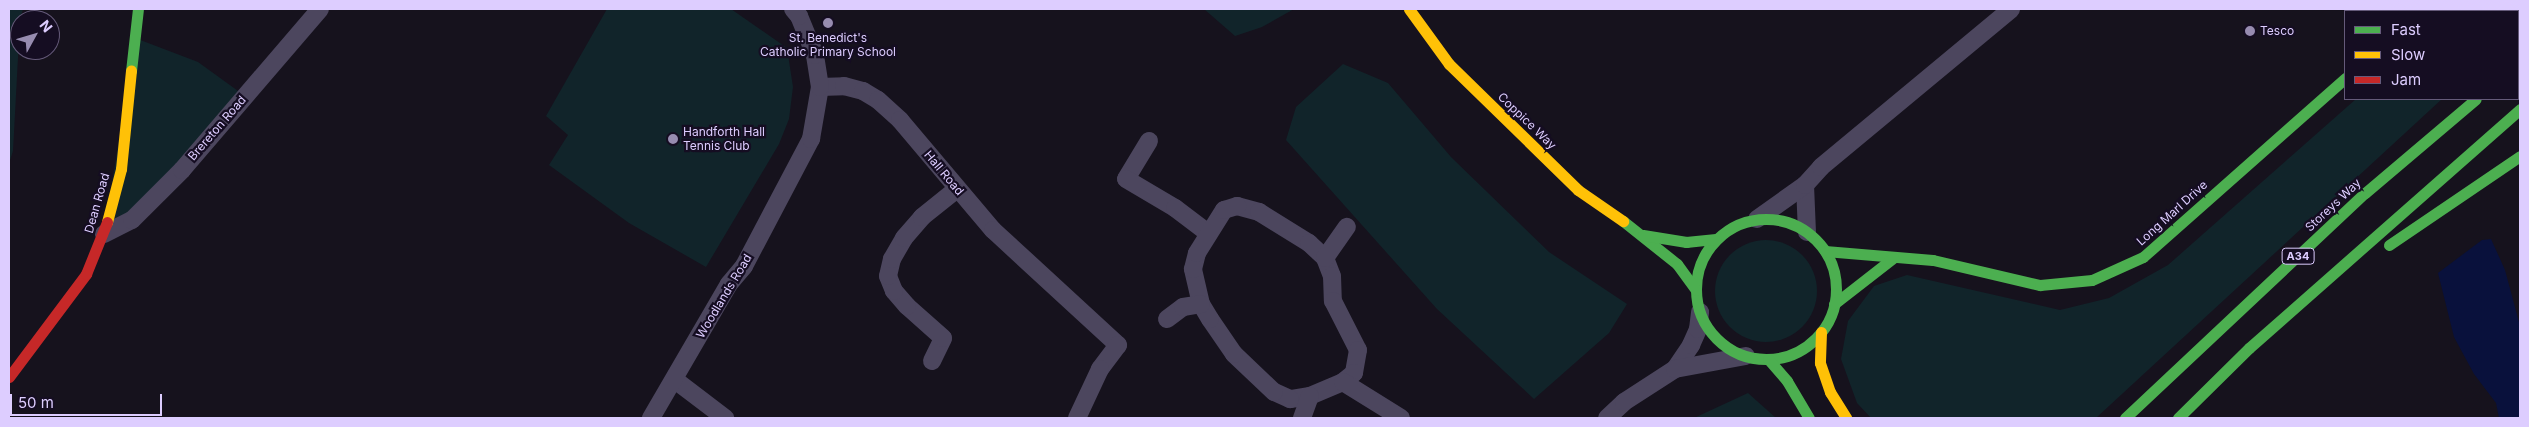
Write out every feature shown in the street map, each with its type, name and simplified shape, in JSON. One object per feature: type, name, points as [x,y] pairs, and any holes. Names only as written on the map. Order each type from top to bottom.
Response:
[{"type":"main road","name":"Dean Road","points":[[9,377],[86,274],[104,234],[121,169],[138,9]]},
{"type":"main road","name":"Coppice Way","points":[[1409,9],[1449,64],[1578,190],[1643,235],[1677,264],[1696,290]]},
{"type":"main road","name":"Long Marl Drive","points":[[1825,250],[1892,258],[1933,260],[2040,285],[2092,280],[2143,257],[2344,79]]},
{"type":"main road","name":"Storeys Way","points":[[2125,418],[2365,193],[2475,100]]},
{"type":"main road","name":"A34","points":[[2178,418],[2248,348],[2520,109]]},
{"type":"main road","points":[[2248,348],[2440,207],[2520,156]]},
{"type":"main road","points":[[1821,332],[1800,349],[1768,359],[1746,356],[1726,347],[1710,331],[1700,312],[1696,290],[1702,259],[1716,239],[1728,230],[1757,219],[1786,222],[1807,232],[1825,250],[1833,267],[1834,304],[1821,332],[1820,363],[1830,392],[1846,418]]},
{"type":"main road","name":"Coppice Way","points":[[1643,235],[1686,242],[1716,239]]},
{"type":"main road","points":[[1834,304],[1892,258]]},
{"type":"main road","points":[[1768,359],[1787,381],[1809,418]]},
{"type":"street","name":"Brereton Road","points":[[104,234],[132,220],[182,170],[320,9]]},
{"type":"street","points":[[793,9],[800,16],[814,56],[820,87]]},
{"type":"street","points":[[1757,219],[1805,185],[1821,167],[2011,9]]},
{"type":"street","name":"Hall Road","points":[[820,87],[844,86],[863,91],[878,100],[900,120],[993,230],[1118,345],[1100,369],[1077,418]]},
{"type":"street","name":"Woodlands Road","points":[[651,418],[729,284],[744,266],[811,138],[820,87]]},
{"type":"street","points":[[1149,141],[1126,179],[1175,208],[1208,233]]},
{"type":"street","points":[[1805,185],[1807,232]]},
{"type":"street","points":[[932,361],[943,338],[907,306],[894,291],[888,276],[892,259],[904,238],[922,217],[957,189]]},
{"type":"street","points":[[1237,206],[1259,212],[1309,243],[1325,258],[1332,276],[1333,301],[1358,350],[1358,364],[1354,373],[1344,382],[1310,396],[1290,399],[1256,377],[1234,354],[1201,304],[1193,269],[1208,233],[1224,210],[1237,206]]},
{"type":"street","points":[[1325,258],[1347,228]]},
{"type":"street","points":[[1167,319],[1183,306],[1201,304]]},
{"type":"street","points":[[1675,369],[1698,329],[1700,312]]},
{"type":"street","points":[[1607,418],[1624,402],[1675,369],[1746,356]]},
{"type":"street","points":[[674,380],[725,418]]},
{"type":"street","points":[[1344,382],[1401,418]]},
{"type":"street","points":[[1302,418],[1310,396]]},
{"type":"shaded area","points":[[9,9],[23,9],[10,10],[10,60],[18,60],[13,151],[9,163]]},
{"type":"shaded area","name":"Handforth Hall Tennis Club","points":[[607,9],[731,9],[787,48],[793,87],[789,119],[779,144],[706,267],[629,223],[549,165],[568,135],[546,116]]},
{"type":"shaded area","points":[[1204,9],[1294,9],[1262,27],[1235,36]]},
{"type":"shaded area","points":[[135,38],[198,62],[245,96],[182,170],[104,234]]},
{"type":"shaded area","points":[[1343,64],[1388,83],[1451,157],[1549,252],[1627,304],[1609,333],[1534,399],[1437,309],[1286,140],[1296,107]]},
{"type":"shaded area","points":[[2355,100],[2441,100],[2096,418],[1871,418],[1857,403],[1841,359],[1848,321],[1874,286],[1907,275],[2060,310],[2109,298],[2168,265]]},
{"type":"shaded area","points":[[2491,239],[2505,270],[2520,326],[2520,418],[2499,418],[2496,403],[2474,374],[2454,337],[2438,273],[2482,240]]},
{"type":"shaded area","points":[[1766,240],[1785,244],[1802,255],[1813,272],[1817,291],[1813,310],[1802,327],[1785,338],[1766,342],[1747,338],[1730,327],[1719,310],[1715,291],[1719,272],[1730,255],[1747,244]]},
{"type":"shaded area","points":[[1748,393],[1776,418],[1694,418]]},
{"type":"traffic: fast","points":[[131,71],[138,9]]},
{"type":"traffic: fast","points":[[1825,251],[1933,260],[2040,285],[2092,280],[2143,257],[2344,79]]},
{"type":"traffic: fast","points":[[2125,418],[2365,193],[2475,100]]},
{"type":"traffic: fast","points":[[2178,418],[2249,348],[2520,109]]},
{"type":"traffic: fast","points":[[2389,245],[2520,156]]},
{"type":"traffic: fast","points":[[1766,219],[1793,225],[1805,231],[1815,240],[1824,250],[1830,262],[1836,289],[1830,316],[1824,328],[1815,338],[1805,347],[1793,353],[1766,359],[1739,353],[1727,347],[1717,338],[1708,328],[1702,316],[1696,289],[1702,262],[1708,250],[1717,240],[1727,231],[1739,225],[1766,219]]},
{"type":"traffic: fast","points":[[1623,221],[1677,264],[1696,290]]},
{"type":"traffic: fast","points":[[1643,235],[1686,242],[1716,239]]},
{"type":"traffic: fast","points":[[1834,304],[1893,258]]},
{"type":"traffic: fast","points":[[1768,359],[1787,381],[1809,418]]},
{"type":"traffic: slow","points":[[1409,9],[1449,64],[1578,190],[1623,221]]},
{"type":"traffic: slow","points":[[107,222],[121,169],[131,71]]},
{"type":"traffic: slow","points":[[1821,332],[1820,363],[1830,392],[1846,418]]},
{"type":"traffic: jam","points":[[9,377],[86,274],[107,222]]},
{"type":"place","name":"St. Benedict's Catholic Primary School","points":[[828,23]]},
{"type":"place","name":"Tesco","points":[[2250,31]]},
{"type":"place","name":"Handforth Hall Tennis Club","points":[[673,139]]}]
